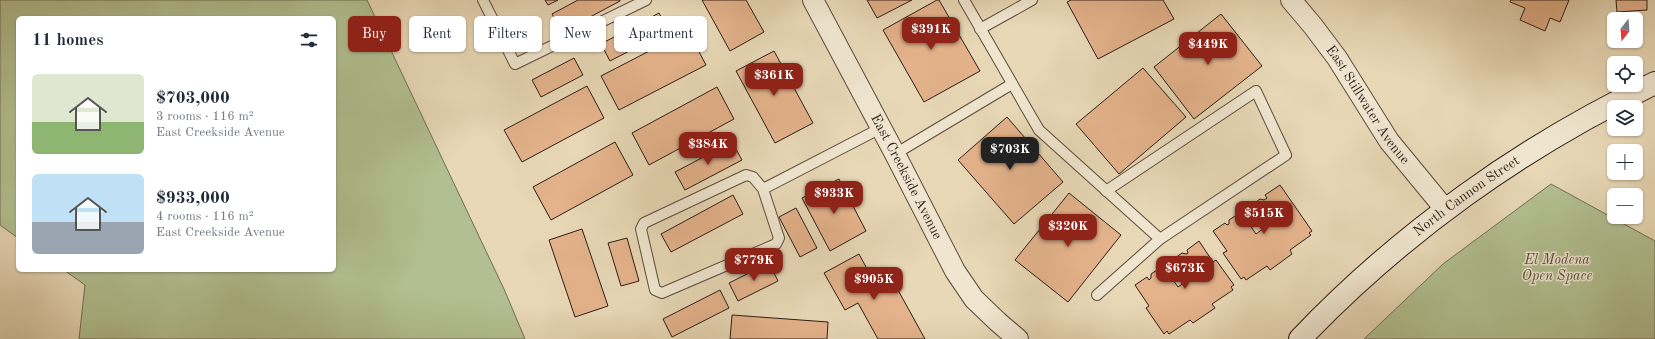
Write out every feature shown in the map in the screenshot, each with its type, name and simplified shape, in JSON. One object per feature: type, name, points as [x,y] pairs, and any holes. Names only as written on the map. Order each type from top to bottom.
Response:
[{"type":"main road","name":"North Cannon Street","points":[[1300,339],[1378,266],[1445,209],[1519,158],[1579,122],[1655,83]]},
{"type":"street","name":"East Creekside Avenue","points":[[813,0],[895,154],[955,272],[974,299],[1018,339]]},
{"type":"street","name":"East Stillwater Avenue","points":[[1291,0],[1337,58],[1389,141],[1445,209]]},
{"type":"lane","points":[[483,0],[515,64],[646,0]]},
{"type":"lane","points":[[964,0],[1039,130],[1160,239]]},
{"type":"lane","points":[[980,29],[1032,0]]},
{"type":"lane","points":[[895,154],[1012,84]]},
{"type":"lane","points":[[1097,296],[1160,239],[1286,155],[1256,91],[1106,191]]},
{"type":"lane","points":[[763,189],[881,128]]},
{"type":"lane","points":[[746,175],[753,177],[763,189],[779,238],[776,244],[662,293],[655,290],[641,229],[644,223],[746,175]]},
{"type":"green space","points":[[0,0],[367,0],[375,16],[348,16],[348,52],[392,52],[504,289],[525,339],[79,339],[85,285],[67,272],[336,272],[336,16],[16,16],[16,237],[0,225]]},
{"type":"green space","name":"El Modena Open Space","points":[[1551,184],[1607,215],[1607,224],[1624,224],[1655,241],[1655,339],[1364,339],[1443,264]]},
{"type":"building","points":[[545,0],[558,0],[548,5]]},
{"type":"building","points":[[578,0],[620,0],[592,16],[553,16],[552,14]]},
{"type":"building","points":[[702,0],[746,0],[764,32],[730,51]]},
{"type":"building","points":[[867,0],[912,0],[877,18]]},
{"type":"building","points":[[939,0],[980,71],[924,102],[883,30]]},
{"type":"building","points":[[1071,0],[1163,0],[1174,19],[1098,59],[1067,2]]},
{"type":"building","points":[[1511,0],[1569,0],[1560,22],[1550,18],[1545,31],[1520,20],[1525,8],[1510,2]]},
{"type":"building","points":[[1616,0],[1647,0],[1647,10],[1617,12]]},
{"type":"building","points":[[659,13],[660,16],[653,16]]},
{"type":"building","points":[[1221,14],[1262,66],[1194,119],[1154,67]]},
{"type":"building","points":[[614,37],[614,52],[627,52],[610,61],[605,52],[606,41]]},
{"type":"building","points":[[774,51],[813,123],[775,143],[736,71]]},
{"type":"building","points":[[647,52],[699,52],[706,65],[619,110],[601,76]]},
{"type":"building","points":[[574,58],[583,75],[541,97],[532,80]]},
{"type":"building","points":[[1143,68],[1186,117],[1119,174],[1076,124]]},
{"type":"building","points":[[587,86],[604,118],[522,162],[504,130]]},
{"type":"building","points":[[717,87],[734,119],[649,165],[632,133]]},
{"type":"building","points":[[1007,117],[1063,182],[1014,224],[958,160]]},
{"type":"building","points":[[615,142],[633,175],[551,220],[533,187]]},
{"type":"building","points":[[732,142],[742,160],[685,190],[675,172]]},
{"type":"building","points":[[839,179],[866,231],[830,251],[802,198]]},
{"type":"building","points":[[1280,185],[1312,231],[1309,233],[1311,235],[1290,250],[1292,254],[1270,270],[1267,266],[1246,280],[1244,277],[1241,279],[1223,253],[1227,251],[1213,231],[1225,223],[1227,225],[1229,224],[1229,220],[1241,212],[1256,234],[1264,228],[1249,207],[1260,199],[1264,200],[1267,198],[1265,195]]},
{"type":"building","points":[[1069,193],[1121,235],[1068,302],[1015,260]]},
{"type":"building","points":[[733,195],[743,214],[671,252],[661,234]]},
{"type":"building","points":[[796,208],[817,248],[800,257],[779,217]]},
{"type":"building","points":[[582,229],[608,306],[575,317],[549,240]]},
{"type":"building","points":[[627,238],[639,281],[621,286],[608,243]]},
{"type":"building","points":[[1199,241],[1213,262],[1216,260],[1234,285],[1231,287],[1233,290],[1212,304],[1215,308],[1193,323],[1190,320],[1169,334],[1167,331],[1164,334],[1146,308],[1149,306],[1135,285],[1147,277],[1149,280],[1151,278],[1151,274],[1163,266],[1178,287],[1185,282],[1171,261],[1182,253],[1188,253],[1187,250]]},
{"type":"building","points":[[859,254],[878,289],[893,281],[925,339],[878,339],[858,303],[845,310],[824,273]]},
{"type":"building","points":[[769,263],[778,281],[738,301],[729,283]]},
{"type":"building","points":[[720,290],[729,308],[672,337],[663,319]]},
{"type":"building","points":[[732,315],[828,322],[827,339],[730,339]]}]
